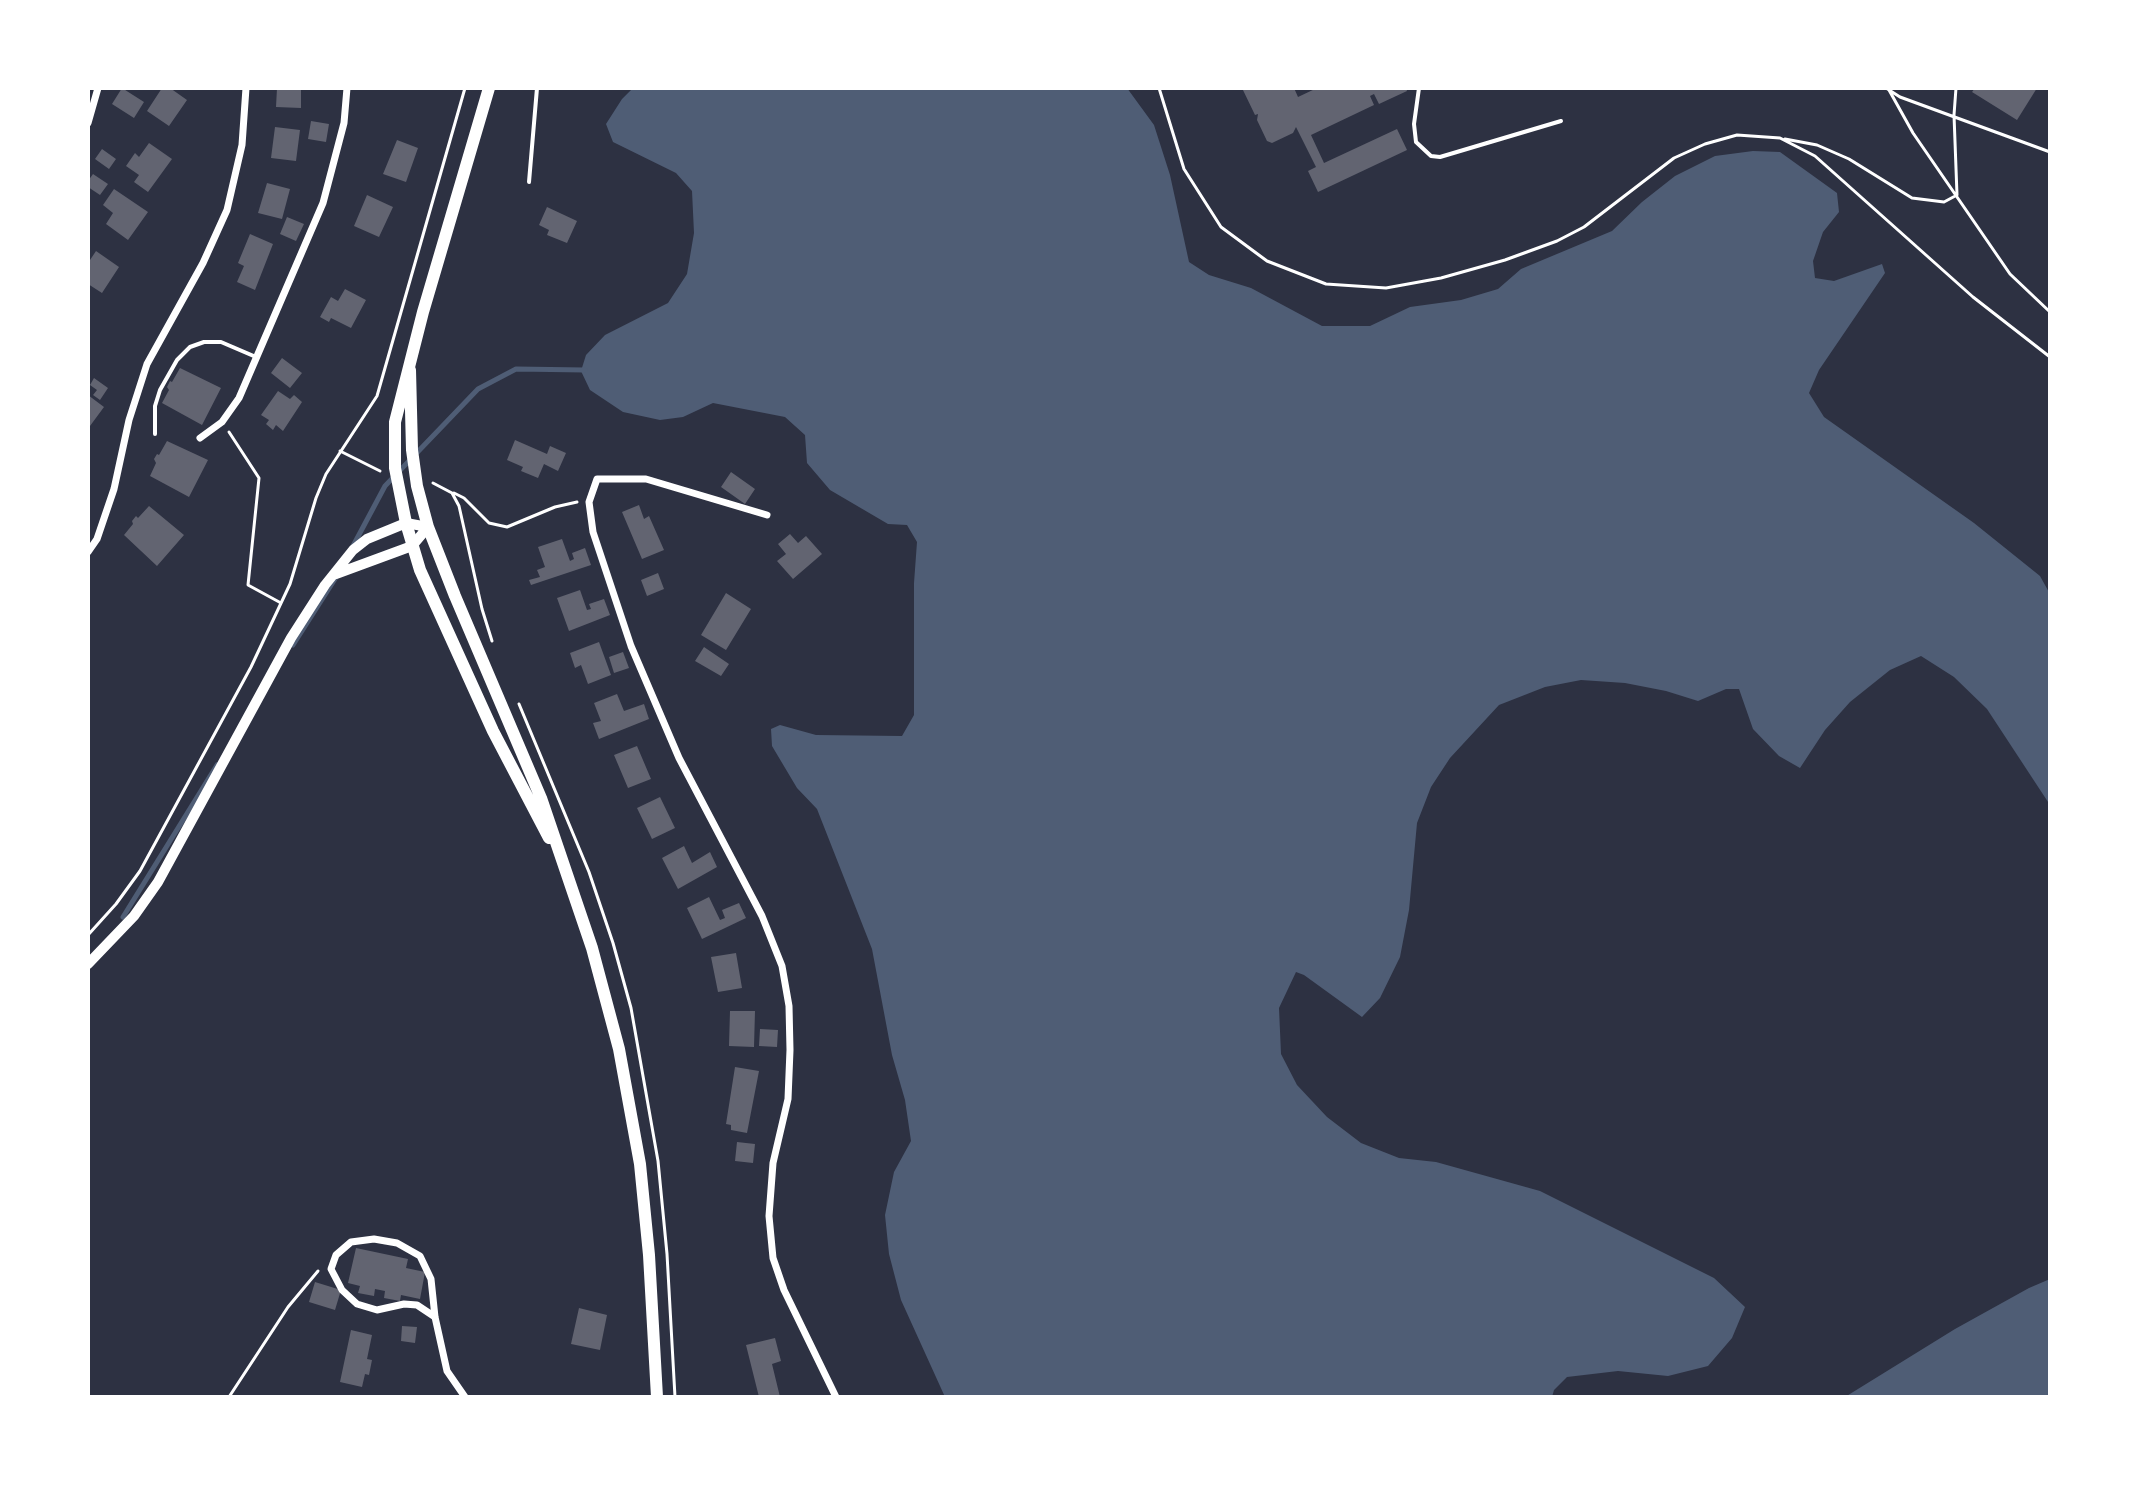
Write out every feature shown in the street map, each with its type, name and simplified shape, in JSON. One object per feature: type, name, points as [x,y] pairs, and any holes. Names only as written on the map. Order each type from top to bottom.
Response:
[{"type":"main road","points":[[489,88],[423,312],[395,422],[395,468],[412,546],[473,690],[528,802],[560,858]]},
{"type":"main road","points":[[410,370],[412,450],[417,486],[428,527],[541,798],[603,983],[631,1108],[648,1243],[657,1397]]},
{"type":"main road","points":[[88,964],[134,916],[158,882],[305,614],[353,550],[367,539],[406,523],[428,527]]},
{"type":"main road","points":[[334,575],[412,546],[428,527]]},
{"type":"street","points":[[88,123],[98,88]]},
{"type":"street","points":[[88,552],[97,539],[114,489],[129,420],[147,364],[203,263],[227,210],[242,145],[246,88]]},
{"type":"street","points":[[200,438],[222,422],[239,398],[323,203],[344,123],[347,88]]},
{"type":"street","points":[[767,515],[646,479],[597,479],[589,502],[593,532],[631,646],[679,758],[762,916],[782,966],[789,1006],[790,1062],[788,1099],[773,1163],[769,1216],[773,1258],[784,1290],[836,1397]]},
{"type":"street","points":[[435,1317],[417,1305],[404,1304],[377,1310],[357,1304],[342,1290],[331,1269],[336,1255],[351,1242],[374,1239],[397,1243],[420,1256],[431,1279],[435,1317],[447,1371],[465,1397]]},
{"type":"lane","points":[[529,182],[537,88]]},
{"type":"lane","points":[[1419,88],[1414,124],[1416,142],[1431,156],[1440,157],[1561,121]]},
{"type":"lane","points":[[155,434],[155,406],[160,390],[177,360],[190,347],[204,342],[221,342],[256,357]]},
{"type":"path","points":[[88,935],[140,871],[244,680],[282,604],[321,485],[381,387],[465,88]]},
{"type":"path","points":[[1159,88],[1184,169],[1221,227],[1267,261],[1326,284],[1386,288],[1441,278],[1505,260],[1557,241],[1584,227],[1674,158],[1705,144],[1737,135],[1817,145],[1912,198],[1944,202],[1957,195]]},
{"type":"path","points":[[1956,88],[1957,195]]},
{"type":"path","points":[[1888,89],[1900,97],[2050,152]]},
{"type":"path","points":[[1888,89],[1913,133],[2010,274],[2050,312]]},
{"type":"path","points":[[1780,138],[1815,156],[1973,297],[2050,357]]},
{"type":"path","points":[[222,422],[259,478],[248,585],[282,604]]},
{"type":"path","points":[[340,451],[363,465],[386,472]]},
{"type":"path","points":[[452,493],[464,498],[489,523],[507,527],[562,505],[589,502]]},
{"type":"path","points":[[229,1397],[309,1279],[336,1255]]},
{"type":"water","points":[[633,88],[1127,88],[1154,125],[1170,175],[1189,262],[1209,275],[1251,288],[1322,326],[1370,326],[1410,307],[1461,300],[1498,289],[1521,269],[1612,231],[1675,176],[1715,156],[1753,151],[1780,152],[1837,193],[1839,212],[1823,232],[1813,261],[1815,278],[1834,281],[1882,264],[1885,273],[1819,370],[1809,393],[1824,417],[1974,523],[2040,576],[2050,594],[2050,805],[1987,709],[1954,677],[1921,656],[1890,670],[1850,702],[1825,730],[1800,768],[1779,756],[1753,729],[1739,689],[1726,689],[1698,701],[1625,683],[1581,680],[1545,687],[1499,705],[1450,758],[1431,787],[1417,823],[1409,910],[1400,957],[1380,998],[1362,1017],[1296,972],[1279,1008],[1281,1054],[1297,1085],[1327,1117],[1361,1143],[1399,1158],[1436,1162],[1540,1191],[1714,1278],[1745,1307],[1732,1338],[1708,1366],[1668,1376],[1618,1371],[1567,1377],[1554,1390],[1552,1397],[945,1397],[901,1300],[889,1254],[885,1215],[894,1172],[911,1141],[872,949],[817,809],[797,788],[772,746],[771,729],[780,725],[816,735],[902,736],[914,715],[917,542],[907,525],[888,524],[830,490],[807,463],[805,435],[785,417],[713,403],[683,417],[660,420],[623,412],[590,390],[581,371],[586,355],[605,335],[668,303],[687,274],[694,233],[692,191],[676,173],[613,142],[606,124]]},
{"type":"water","points":[[2050,1279],[2050,1397],[1845,1397],[1955,1329]]},
{"type":"building","points":[[122,88],[144,102],[134,118],[112,104]]},
{"type":"building","points":[[162,88],[170,88],[187,100],[169,126],[147,111]]},
{"type":"building","points":[[277,88],[301,88],[301,108],[276,107]]},
{"type":"building","points":[[1242,88],[1294,88],[1298,97],[1317,88],[1406,88],[1407,91],[1379,104],[1374,94],[1370,96],[1374,105],[1311,135],[1324,163],[1397,129],[1407,150],[1318,192],[1308,171],[1316,167],[1296,127],[1293,133],[1272,143],[1267,141],[1257,120],[1258,114],[1255,115]]},
{"type":"building","points":[[1975,88],[2037,88],[2017,120],[1972,92]]},
{"type":"building","points":[[311,121],[329,124],[326,142],[308,139]]},
{"type":"building","points":[[275,127],[300,130],[296,161],[271,158]]},
{"type":"building","points":[[397,140],[418,148],[406,182],[383,174]]},
{"type":"building","points":[[149,143],[172,159],[148,192],[134,182],[139,175],[126,166],[135,153],[139,157]]},
{"type":"building","points":[[102,149],[116,159],[109,169],[95,159]]},
{"type":"building","points":[[93,174],[108,184],[100,195],[88,187]]},
{"type":"building","points":[[267,183],[290,189],[282,219],[258,213]]},
{"type":"building","points":[[114,189],[148,212],[128,240],[106,224],[113,213],[103,205]]},
{"type":"building","points":[[367,195],[393,207],[379,237],[354,226]]},
{"type":"building","points":[[547,207],[577,221],[567,243],[547,235],[549,230],[539,225]]},
{"type":"building","points":[[287,217],[304,224],[296,241],[280,234]]},
{"type":"building","points":[[250,234],[273,244],[255,290],[237,282],[244,266],[238,263]]},
{"type":"building","points":[[96,251],[119,267],[102,293],[88,284],[88,263]]},
{"type":"building","points":[[345,289],[366,300],[351,328],[331,318],[329,322],[320,317],[331,297],[338,301]]},
{"type":"building","points":[[282,358],[302,373],[290,388],[271,373]]},
{"type":"building","points":[[180,368],[221,388],[202,425],[162,403],[170,381]]},
{"type":"building","points":[[94,378],[108,388],[100,400],[93,395],[97,390],[90,385]]},
{"type":"building","points":[[278,391],[290,399],[294,395],[302,402],[283,431],[276,425],[273,430],[266,424],[269,420],[261,415]]},
{"type":"building","points":[[88,395],[104,407],[90,426],[88,424]]},
{"type":"building","points":[[515,440],[547,454],[550,446],[566,453],[558,471],[544,464],[538,478],[521,471],[523,467],[507,460]]},
{"type":"building","points":[[167,441],[208,460],[189,497],[150,476],[156,463],[154,459]]},
{"type":"building","points":[[731,472],[755,489],[745,504],[721,487]]},
{"type":"building","points":[[639,505],[644,519],[649,516],[664,550],[642,559],[622,512]]},
{"type":"building","points":[[149,506],[184,535],[157,566],[124,535],[136,516],[138,518]]},
{"type":"building","points":[[790,534],[798,543],[806,536],[822,554],[793,579],[777,561],[786,554],[778,544]]},
{"type":"building","points":[[562,539],[570,561],[574,559],[572,553],[585,548],[591,565],[531,585],[529,580],[540,577],[537,570],[545,567],[538,547]]},
{"type":"building","points":[[658,573],[664,589],[647,596],[641,580]]},
{"type":"building","points":[[580,590],[587,610],[591,609],[589,604],[604,599],[610,615],[569,631],[557,598]]},
{"type":"building","points":[[726,593],[751,609],[726,650],[701,635]]},
{"type":"building","points":[[599,642],[611,675],[588,684],[581,665],[575,668],[570,653]]},
{"type":"building","points":[[704,647],[729,664],[721,676],[695,661]]},
{"type":"building","points":[[623,652],[629,668],[614,673],[609,657]]},
{"type":"building","points":[[617,694],[624,711],[644,704],[649,719],[599,739],[593,723],[601,721],[594,703]]},
{"type":"building","points":[[637,746],[651,779],[628,788],[614,755]]},
{"type":"building","points":[[660,797],[675,828],[652,839],[637,808]]},
{"type":"building","points":[[684,846],[692,863],[710,852],[717,867],[678,889],[662,858]]},
{"type":"building","points":[[709,897],[720,920],[725,918],[722,910],[739,903],[746,918],[702,939],[687,908]]},
{"type":"building","points":[[736,953],[742,988],[718,992],[711,957]]},
{"type":"building","points":[[730,1011],[755,1011],[754,1047],[729,1046]]},
{"type":"building","points":[[760,1029],[778,1030],[777,1047],[759,1046]]},
{"type":"building","points":[[735,1067],[759,1071],[747,1133],[731,1130],[731,1125],[726,1124]]},
{"type":"building","points":[[737,1142],[755,1144],[753,1163],[735,1161]]},
{"type":"building","points":[[356,1248],[408,1259],[406,1268],[425,1272],[420,1299],[401,1295],[400,1301],[384,1298],[385,1291],[375,1289],[374,1296],[358,1293],[360,1286],[348,1283]]},
{"type":"building","points":[[315,1282],[341,1290],[335,1310],[309,1302]]},
{"type":"building","points":[[579,1308],[607,1315],[600,1350],[571,1344]]},
{"type":"building","points":[[402,1326],[417,1327],[415,1343],[401,1341]]},
{"type":"building","points":[[351,1330],[372,1335],[367,1359],[372,1360],[362,1387],[340,1382]]},
{"type":"building","points":[[775,1338],[781,1361],[772,1364],[780,1397],[759,1397],[746,1345]]},
{"type":"waterway","points":[[353,546],[385,486],[478,389],[516,369],[585,370]]},
{"type":"waterway","points":[[293,645],[335,579]]},
{"type":"waterway","points":[[123,917],[217,765]]}]
